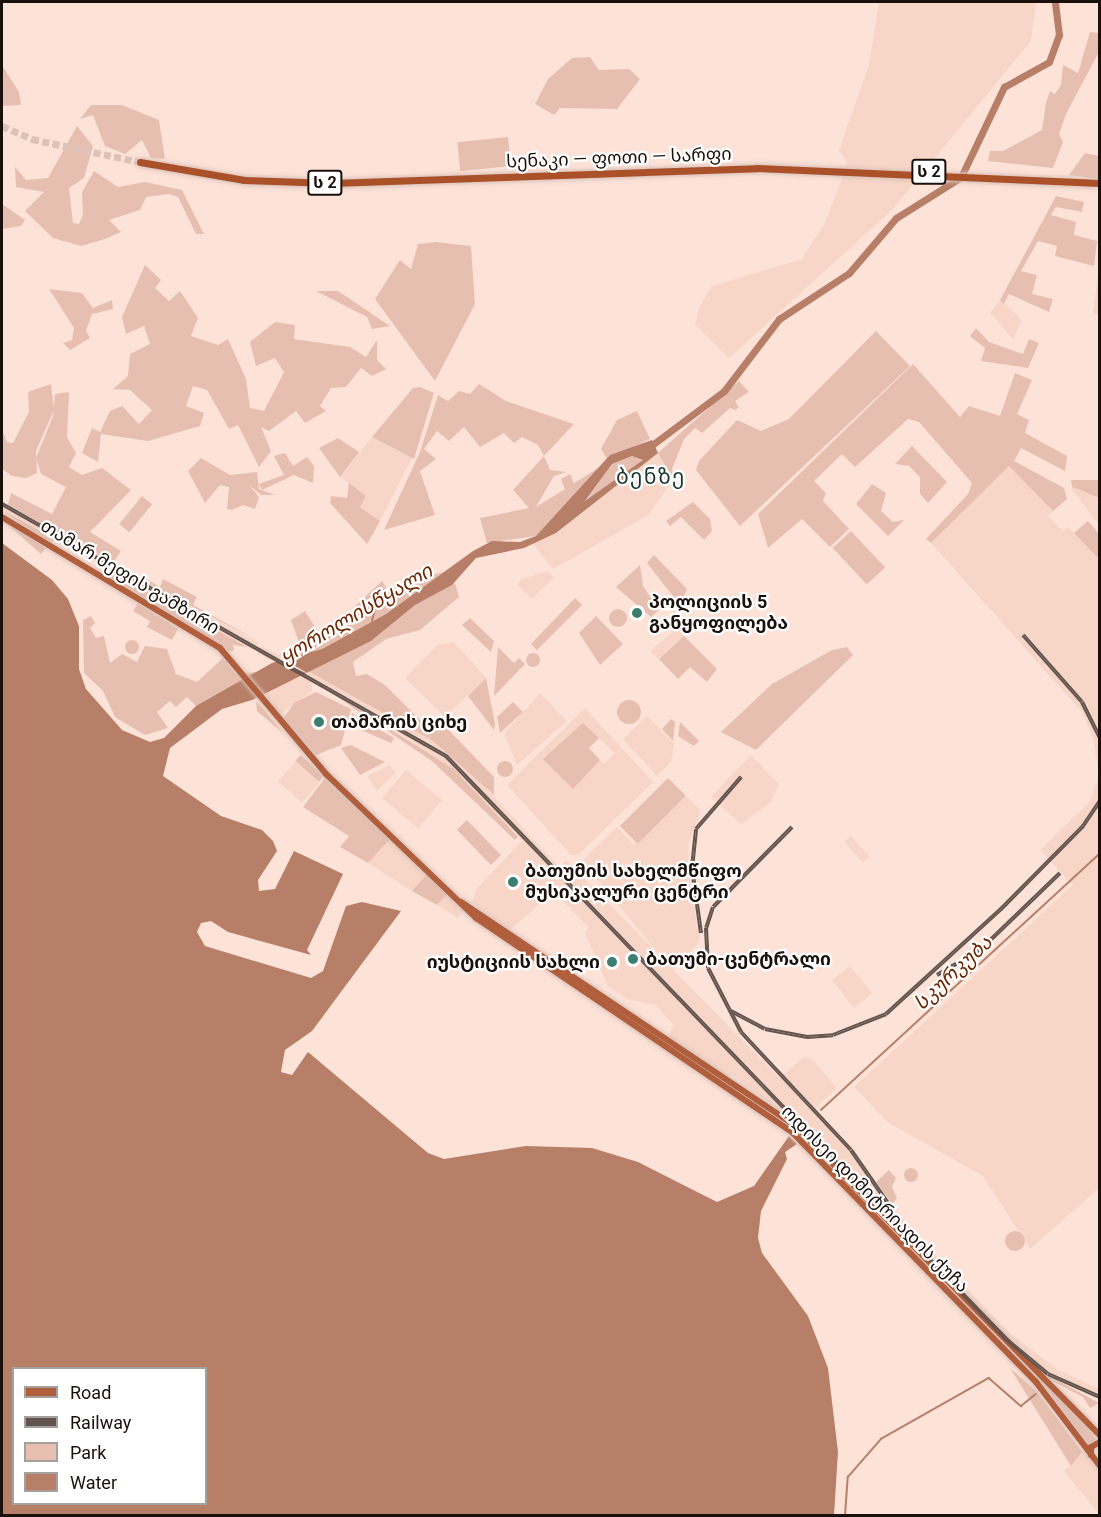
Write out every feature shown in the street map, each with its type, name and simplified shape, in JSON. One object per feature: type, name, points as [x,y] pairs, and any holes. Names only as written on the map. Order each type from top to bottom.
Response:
[{"type":"highway","name":"სენაკი — ფოთი — სარფი","points":[[140,162],[244,180],[406,182],[579,172],[757,168],[948,172],[1100,183]]},
{"type":"main road","name":"თამარ მეფის გამზირი","points":[[2,517],[203,637],[238,670],[262,702],[326,774],[461,902]]},
{"type":"main road","points":[[461,902],[557,962],[551,969],[485,925],[461,902]]},
{"type":"main road","name":"ოდისეი დიმიტრიადის ქუჩა","points":[[557,962],[795,1126],[1100,1435]]},
{"type":"main road","name":"ოდისეი დიმიტრიადის ქუჩა","points":[[551,969],[793,1133],[1036,1382],[1100,1466]]},
{"type":"main road","points":[[562,975],[568,970]]},
{"type":"main road","points":[[1092,1456],[1091,1447],[1100,1442]]},
{"type":"shaded area","points":[[879,2],[1036,2],[1031,41],[892,210],[729,358],[695,324],[700,306],[712,286],[802,259],[825,223],[847,162],[839,150],[869,65]]},
{"type":"shaded area","points":[[1098,274],[1100,275],[1099,315],[1093,314]]},
{"type":"shaded area","points":[[1000,300],[1022,320],[1013,339],[990,313]]},
{"type":"shaded area","points":[[372,437],[412,458],[380,521],[360,507],[366,496],[340,477]]},
{"type":"shaded area","points":[[658,453],[674,479],[647,516],[553,569],[533,544],[557,533]]},
{"type":"shaded area","points":[[1009,466],[1053,511],[1048,516],[1063,531],[1068,527],[1099,559],[1099,774],[1093,738],[1082,712],[931,543]]},
{"type":"shaded area","points":[[1073,487],[1099,498],[1099,525],[1073,491]]},
{"type":"shaded area","points":[[2,502],[259,643],[252,650],[2,510]]},
{"type":"shaded area","points":[[548,571],[554,578],[532,599],[518,586],[521,579]]},
{"type":"shaded area","points":[[677,628],[684,636],[658,659],[651,651]]},
{"type":"shaded area","points":[[454,642],[486,678],[445,717],[405,678],[437,645]]},
{"type":"shaded area","points":[[262,646],[288,659],[275,663],[257,653]]},
{"type":"shaded area","points":[[308,671],[433,741],[471,772],[559,867],[566,860],[663,959],[582,861],[617,827],[634,845],[686,796],[701,811],[689,841],[688,871],[700,941],[673,970],[780,1078],[804,1057],[811,1058],[837,1088],[815,1108],[914,1233],[1008,1332],[1058,1370],[1099,1389],[1099,1399],[1044,1373],[1025,1358],[794,1122],[731,1074],[729,1077],[669,1037],[673,1024],[655,1005],[627,999],[608,986],[585,933],[589,928],[554,891],[509,931],[472,902],[477,888],[522,841],[454,769],[355,704],[311,680],[312,691],[279,715],[260,695]]},
{"type":"shaded area","points":[[540,693],[567,721],[517,765],[504,734]]},
{"type":"shaded area","points":[[585,708],[653,782],[578,855],[571,855],[507,785]],"holes":[[[582,723],[615,753],[604,764],[600,760],[573,789]]]},
{"type":"shaded area","points":[[647,716],[674,744],[671,762],[657,776],[623,739]]},
{"type":"shaded area","points":[[751,755],[779,784],[770,803],[741,824],[711,797]]},
{"type":"shaded area","points":[[295,762],[319,783],[302,803],[278,782]]},
{"type":"shaded area","points":[[390,765],[395,773],[377,791],[367,776]]},
{"type":"shaded area","points":[[406,770],[442,800],[418,829],[382,798]]},
{"type":"shaded area","points":[[1099,774],[1099,1188],[1030,1249],[983,1176],[889,1123],[854,1087],[1073,885],[1040,850],[1090,802]]},
{"type":"shaded area","points":[[851,836],[870,857],[863,863],[844,842]]},
{"type":"shaded area","points":[[390,839],[427,874],[412,891],[368,863]]},
{"type":"shaded area","points":[[447,894],[463,910],[458,918],[437,905]]},
{"type":"shaded area","points":[[850,966],[872,993],[854,1008],[832,980]]},
{"type":"shaded area","points":[[1084,1450],[1099,1471],[1099,1514],[1064,1471]]},
{"type":"green space","points":[[1090,32],[1099,33],[1099,52],[1066,114],[1059,134],[1063,142],[1053,168],[988,161],[990,151],[1003,151],[1042,130],[1050,91],[1055,94],[1061,85],[1063,65],[1078,73]]},
{"type":"green space","points":[[590,57],[599,70],[629,69],[640,79],[617,109],[560,108],[554,115],[535,104],[548,79],[572,58]]},
{"type":"green space","points":[[2,65],[19,92],[21,105],[2,106]]},
{"type":"green space","points":[[91,105],[122,105],[159,120],[165,159],[151,158],[142,140],[125,154],[105,146],[93,115],[80,119]]},
{"type":"green space","points":[[77,126],[93,146],[84,178],[69,188],[73,223],[79,224],[83,215],[82,192],[94,171],[118,187],[145,182],[182,190],[204,234],[196,234],[178,197],[169,194],[146,197],[140,210],[109,220],[121,232],[105,239],[81,246],[53,238],[25,211],[44,192],[16,187],[15,167],[26,180],[48,178]]},
{"type":"green space","points":[[508,137],[511,166],[460,171],[457,142]]},
{"type":"green space","points":[[1085,153],[1099,156],[1099,179],[1069,175]]},
{"type":"green space","points":[[1056,196],[1084,202],[1082,212],[1056,207],[1051,215],[1076,222],[1074,235],[1097,241],[1094,266],[1055,256],[1057,246],[1038,241],[1021,271],[1037,275],[1032,294],[1053,299],[1049,312],[1009,294],[1004,304],[1000,300]]},
{"type":"green space","points":[[2,204],[25,220],[21,226],[2,229]]},
{"type":"green space","points":[[436,242],[471,246],[475,304],[435,381],[375,299],[400,260],[411,269],[418,244]]},
{"type":"green space","points":[[145,265],[161,280],[155,288],[169,301],[180,291],[198,318],[191,336],[218,345],[228,339],[246,379],[250,408],[264,411],[284,372],[275,358],[256,366],[250,342],[275,322],[295,325],[294,339],[350,347],[366,357],[377,340],[377,360],[386,369],[372,376],[361,368],[346,387],[331,388],[320,406],[326,411],[305,423],[296,411],[269,431],[261,427],[271,451],[259,467],[238,425],[229,429],[207,390],[193,386],[186,406],[204,413],[200,426],[148,441],[101,434],[98,462],[82,453],[92,428],[100,432],[110,411],[122,406],[139,424],[152,410],[130,390],[113,389],[128,376],[130,354],[150,344],[144,326],[126,334],[122,317]]},
{"type":"green space","points":[[49,289],[82,293],[93,308],[112,300],[113,309],[92,314],[86,331],[90,338],[70,350],[63,343],[72,340],[74,328]]},
{"type":"green space","points":[[316,291],[338,291],[390,326],[372,329],[367,317]]},
{"type":"green space","points":[[976,328],[989,342],[1023,354],[1029,339],[1039,343],[1028,368],[981,361],[985,348],[970,336]]},
{"type":"green space","points":[[876,331],[910,366],[740,526],[696,470],[699,461],[737,420],[761,431],[789,419]]},
{"type":"green space","points":[[913,364],[960,417],[969,406],[1000,416],[1015,373],[1032,380],[1017,414],[1029,420],[1025,433],[1067,456],[1065,471],[1021,448],[1014,461],[1064,488],[1067,499],[1053,511],[1009,466],[931,543],[926,539],[968,494],[972,483],[919,422],[908,419],[855,467],[842,454],[814,481],[826,493],[823,501],[849,529],[830,547],[802,519],[768,548],[758,514]]},
{"type":"green space","points":[[739,381],[749,392],[735,401],[739,407],[735,410],[730,408],[702,433],[695,428],[684,439],[672,469],[674,480],[658,453]]},
{"type":"green space","points":[[51,384],[54,410],[36,451],[37,473],[26,478],[12,476],[2,469],[2,430],[7,442],[13,443],[29,412],[28,392]]},
{"type":"green space","points":[[479,384],[506,401],[574,424],[544,456],[538,445],[522,437],[514,443],[504,433],[480,447],[464,427],[449,441],[437,431],[424,449],[436,459],[420,471],[435,515],[384,530],[420,452],[438,395],[448,401],[459,391],[470,394]]},
{"type":"green space","points":[[420,387],[434,393],[414,459],[372,437],[413,388]]},
{"type":"green space","points":[[69,392],[67,437],[76,453],[69,467],[82,475],[102,468],[131,490],[90,532],[121,551],[113,563],[8,505],[11,493],[52,514],[66,487],[41,474],[36,458],[53,416],[55,394]]},
{"type":"green space","points":[[637,411],[650,439],[607,459],[601,449],[617,420]]},
{"type":"green space","points":[[338,438],[359,452],[340,477],[319,448]]},
{"type":"green space","points":[[912,446],[947,482],[928,503],[920,494],[920,477],[909,466],[895,464]]},
{"type":"green space","points":[[285,453],[293,466],[307,457],[314,466],[313,483],[294,475],[262,490],[259,484],[284,475],[274,456]]},
{"type":"green space","points":[[544,456],[550,470],[566,472],[554,476],[536,507],[565,489],[561,479],[570,474],[574,483],[600,467],[536,536],[487,543],[480,518],[529,508],[513,490]]},
{"type":"green space","points":[[632,456],[643,460],[585,502],[612,464]]},
{"type":"green space","points":[[201,458],[230,475],[257,472],[259,489],[275,495],[261,495],[249,485],[259,497],[255,509],[243,505],[232,510],[227,509],[229,487],[220,485],[205,503],[188,471]]},
{"type":"green space","points":[[1071,480],[1099,480],[1099,498],[1073,487],[1073,491]]},
{"type":"green space","points":[[349,483],[366,496],[360,507],[380,521],[367,544],[330,503],[331,496],[347,498]]},
{"type":"green space","points":[[872,484],[886,493],[881,511],[893,522],[904,520],[888,536],[856,504]]},
{"type":"green space","points":[[142,496],[152,504],[129,532],[119,524]]},
{"type":"green space","points":[[693,502],[710,519],[712,531],[704,540],[681,517],[670,526],[666,521]]},
{"type":"green space","points":[[2,510],[55,539],[49,544]]},
{"type":"green space","points":[[1088,521],[1099,534],[1099,559],[1074,533]]},
{"type":"green space","points":[[5,522],[46,548],[41,554]]},
{"type":"green space","points":[[851,531],[885,568],[867,585],[833,548]]},
{"type":"green space","points":[[654,555],[687,589],[680,605],[647,563]]},
{"type":"green space","points":[[640,565],[643,586],[659,610],[651,617],[616,587]]},
{"type":"green space","points":[[111,571],[247,647],[233,645],[234,651],[228,651],[107,579]]},
{"type":"green space","points":[[444,572],[386,614],[322,649],[299,659],[279,655],[301,648],[291,620],[305,611],[322,638],[357,617],[353,608],[382,581],[389,592],[408,581]]},
{"type":"green space","points":[[145,578],[160,587],[163,579],[197,597],[193,605],[260,642],[147,583]]},
{"type":"green space","points":[[455,583],[459,597],[420,630],[386,639],[353,662],[356,676],[367,674],[385,685],[428,728],[438,719],[494,777],[494,795],[433,741],[308,671],[371,641],[415,605]]},
{"type":"green space","points":[[575,598],[582,605],[537,650],[531,644]]},
{"type":"green space","points":[[138,603],[178,629],[172,640],[147,627],[150,621],[133,611]]},
{"type":"green space","points":[[618,609],[624,612],[627,618],[624,624],[618,627],[612,624],[609,618],[612,612]]},
{"type":"green space","points":[[91,616],[95,623],[90,628],[96,638],[104,636],[110,663],[122,654],[137,662],[145,646],[167,649],[176,674],[197,682],[223,658],[236,674],[266,671],[196,706],[187,697],[176,707],[170,701],[157,712],[168,728],[145,735],[115,717],[103,691],[84,673],[83,620]]},
{"type":"green space","points":[[596,616],[623,644],[600,665],[579,633]]},
{"type":"green space","points":[[470,618],[494,641],[491,652],[462,625]]},
{"type":"green space","points":[[684,636],[717,669],[707,682],[690,667],[678,679],[659,659]]},
{"type":"green space","points":[[129,640],[135,640],[139,647],[135,654],[129,654],[125,650],[125,644]]},
{"type":"green space","points":[[498,647],[514,663],[519,658],[525,664],[494,696]]},
{"type":"green space","points":[[847,647],[853,655],[756,750],[721,732],[772,684],[832,650]]},
{"type":"green space","points":[[533,653],[538,655],[540,660],[538,665],[533,667],[528,665],[526,660],[528,655]]},
{"type":"green space","points":[[486,678],[495,724],[494,730],[468,696]]},
{"type":"green space","points":[[315,682],[454,769],[518,837],[515,840],[432,761]]},
{"type":"green space","points":[[316,692],[351,709],[341,745],[316,755],[283,719],[294,703]]},
{"type":"green space","points":[[629,700],[637,704],[641,712],[637,720],[629,724],[621,720],[617,712],[621,704]]},
{"type":"green space","points":[[256,702],[261,706],[283,733],[257,711]]},
{"type":"green space","points":[[513,702],[523,712],[500,733],[497,717]]},
{"type":"green space","points":[[352,713],[394,738],[391,743],[350,725]]},
{"type":"green space","points":[[671,719],[675,722],[673,741],[662,729]]},
{"type":"green space","points":[[680,722],[699,741],[694,746],[678,736]]},
{"type":"green space","points":[[583,723],[599,738],[589,748],[600,760],[573,789],[543,759]]},
{"type":"green space","points":[[351,745],[385,762],[360,775],[341,748]]},
{"type":"green space","points":[[301,755],[323,776],[319,782],[295,761]]},
{"type":"green space","points":[[505,761],[513,769],[505,777],[497,769]]},
{"type":"green space","points":[[325,778],[390,839],[368,863],[340,847],[349,836],[303,807]]},
{"type":"green space","points":[[668,778],[686,796],[638,844],[620,826]]},
{"type":"green space","points":[[467,820],[501,855],[491,865],[457,830]]},
{"type":"green space","points":[[427,874],[447,894],[437,905],[412,891]]},
{"type":"green space","points":[[772,1113],[795,1130],[1084,1421],[1096,1440],[1087,1444],[1047,1390]]},
{"type":"green space","points":[[911,1168],[916,1170],[918,1175],[916,1180],[911,1182],[906,1180],[904,1175],[906,1170]]},
{"type":"green space","points":[[889,1170],[896,1178],[892,1187],[897,1198],[892,1204],[876,1182]]},
{"type":"green space","points":[[1015,1231],[1022,1234],[1025,1241],[1022,1248],[1015,1251],[1008,1248],[1005,1241],[1008,1234]]},
{"type":"green space","points":[[1025,1358],[1044,1373],[1099,1403],[1090,1408],[1083,1397],[1045,1377]]},
{"type":"green space","points":[[1010,1368],[1037,1392],[1082,1452],[1071,1466]]},
{"type":"water","points":[[652,440],[658,453],[556,533],[524,548],[476,558],[452,585],[415,605],[371,641],[252,700],[222,709],[170,748],[163,776],[221,816],[262,830],[273,841],[277,851],[258,880],[259,891],[275,889],[294,851],[343,874],[307,950],[311,955],[228,932],[211,921],[201,923],[197,932],[205,946],[311,978],[323,971],[346,906],[362,902],[401,911],[312,1031],[285,1050],[281,1072],[292,1075],[308,1052],[428,1153],[444,1159],[526,1146],[592,1148],[638,1162],[717,1202],[754,1186],[789,1136],[797,1144],[785,1152],[787,1159],[761,1211],[758,1238],[762,1253],[808,1316],[828,1368],[838,1452],[834,1515],[2,1515],[2,543],[52,580],[68,599],[79,626],[79,669],[86,689],[122,730],[150,742],[164,738],[196,706],[272,663],[322,649],[386,614],[473,551],[492,541],[520,542],[536,536],[610,455]],"holes":[[[632,456],[643,460],[585,501],[612,464]]]},
{"type":"pier","points":[[281,658],[309,674],[274,660]]},
{"type":"waterway","name":"ყოროლისწყალი","points":[[648,448],[724,391],[779,319],[849,273],[896,218],[961,177],[1004,87],[1049,62],[1059,35],[1055,2]]},
{"type":"waterway","points":[[372,621],[377,601]]},
{"type":"waterway","name":"სკურკუბა","points":[[821,1110],[1100,853]]},
{"type":"waterway","points":[[845,1516],[848,1477],[881,1439],[989,1378],[1021,1406],[1036,1394]]},
{"type":"tunnel","points":[[2,126],[32,139],[140,162]]},
{"type":"railway","points":[[2,504],[446,756],[1007,1340],[1048,1374],[1100,1397]]},
{"type":"railway","points":[[1023,635],[1082,702],[1100,738]]},
{"type":"railway","points":[[701,933],[692,868],[696,829],[741,777]]},
{"type":"railway","points":[[731,1011],[765,1029],[807,1037],[833,1035],[886,1014],[1001,909],[1083,826],[1100,801]]},
{"type":"railway","points":[[792,827],[713,907],[706,928],[708,968],[741,1032],[851,1150],[892,1209]]},
{"type":"railway","points":[[937,975],[980,950],[1060,873]]},
{"type":"place","name":"პოლიციის 5 განყოფილება","points":[[637,613]]},
{"type":"place","name":"თამარის ციხე","points":[[319,722]]},
{"type":"place","name":"ბათუმის სახელმწიფო მუსიკალური ცენტრი","points":[[513,882]]},
{"type":"place","name":"ბათუმი-ცენტრალი","points":[[633,959]]},
{"type":"place","name":"იუსტიციის სახლი","points":[[612,962]]},
{"type":"district","name":"ბენზე","points":[[651,477]]}]
